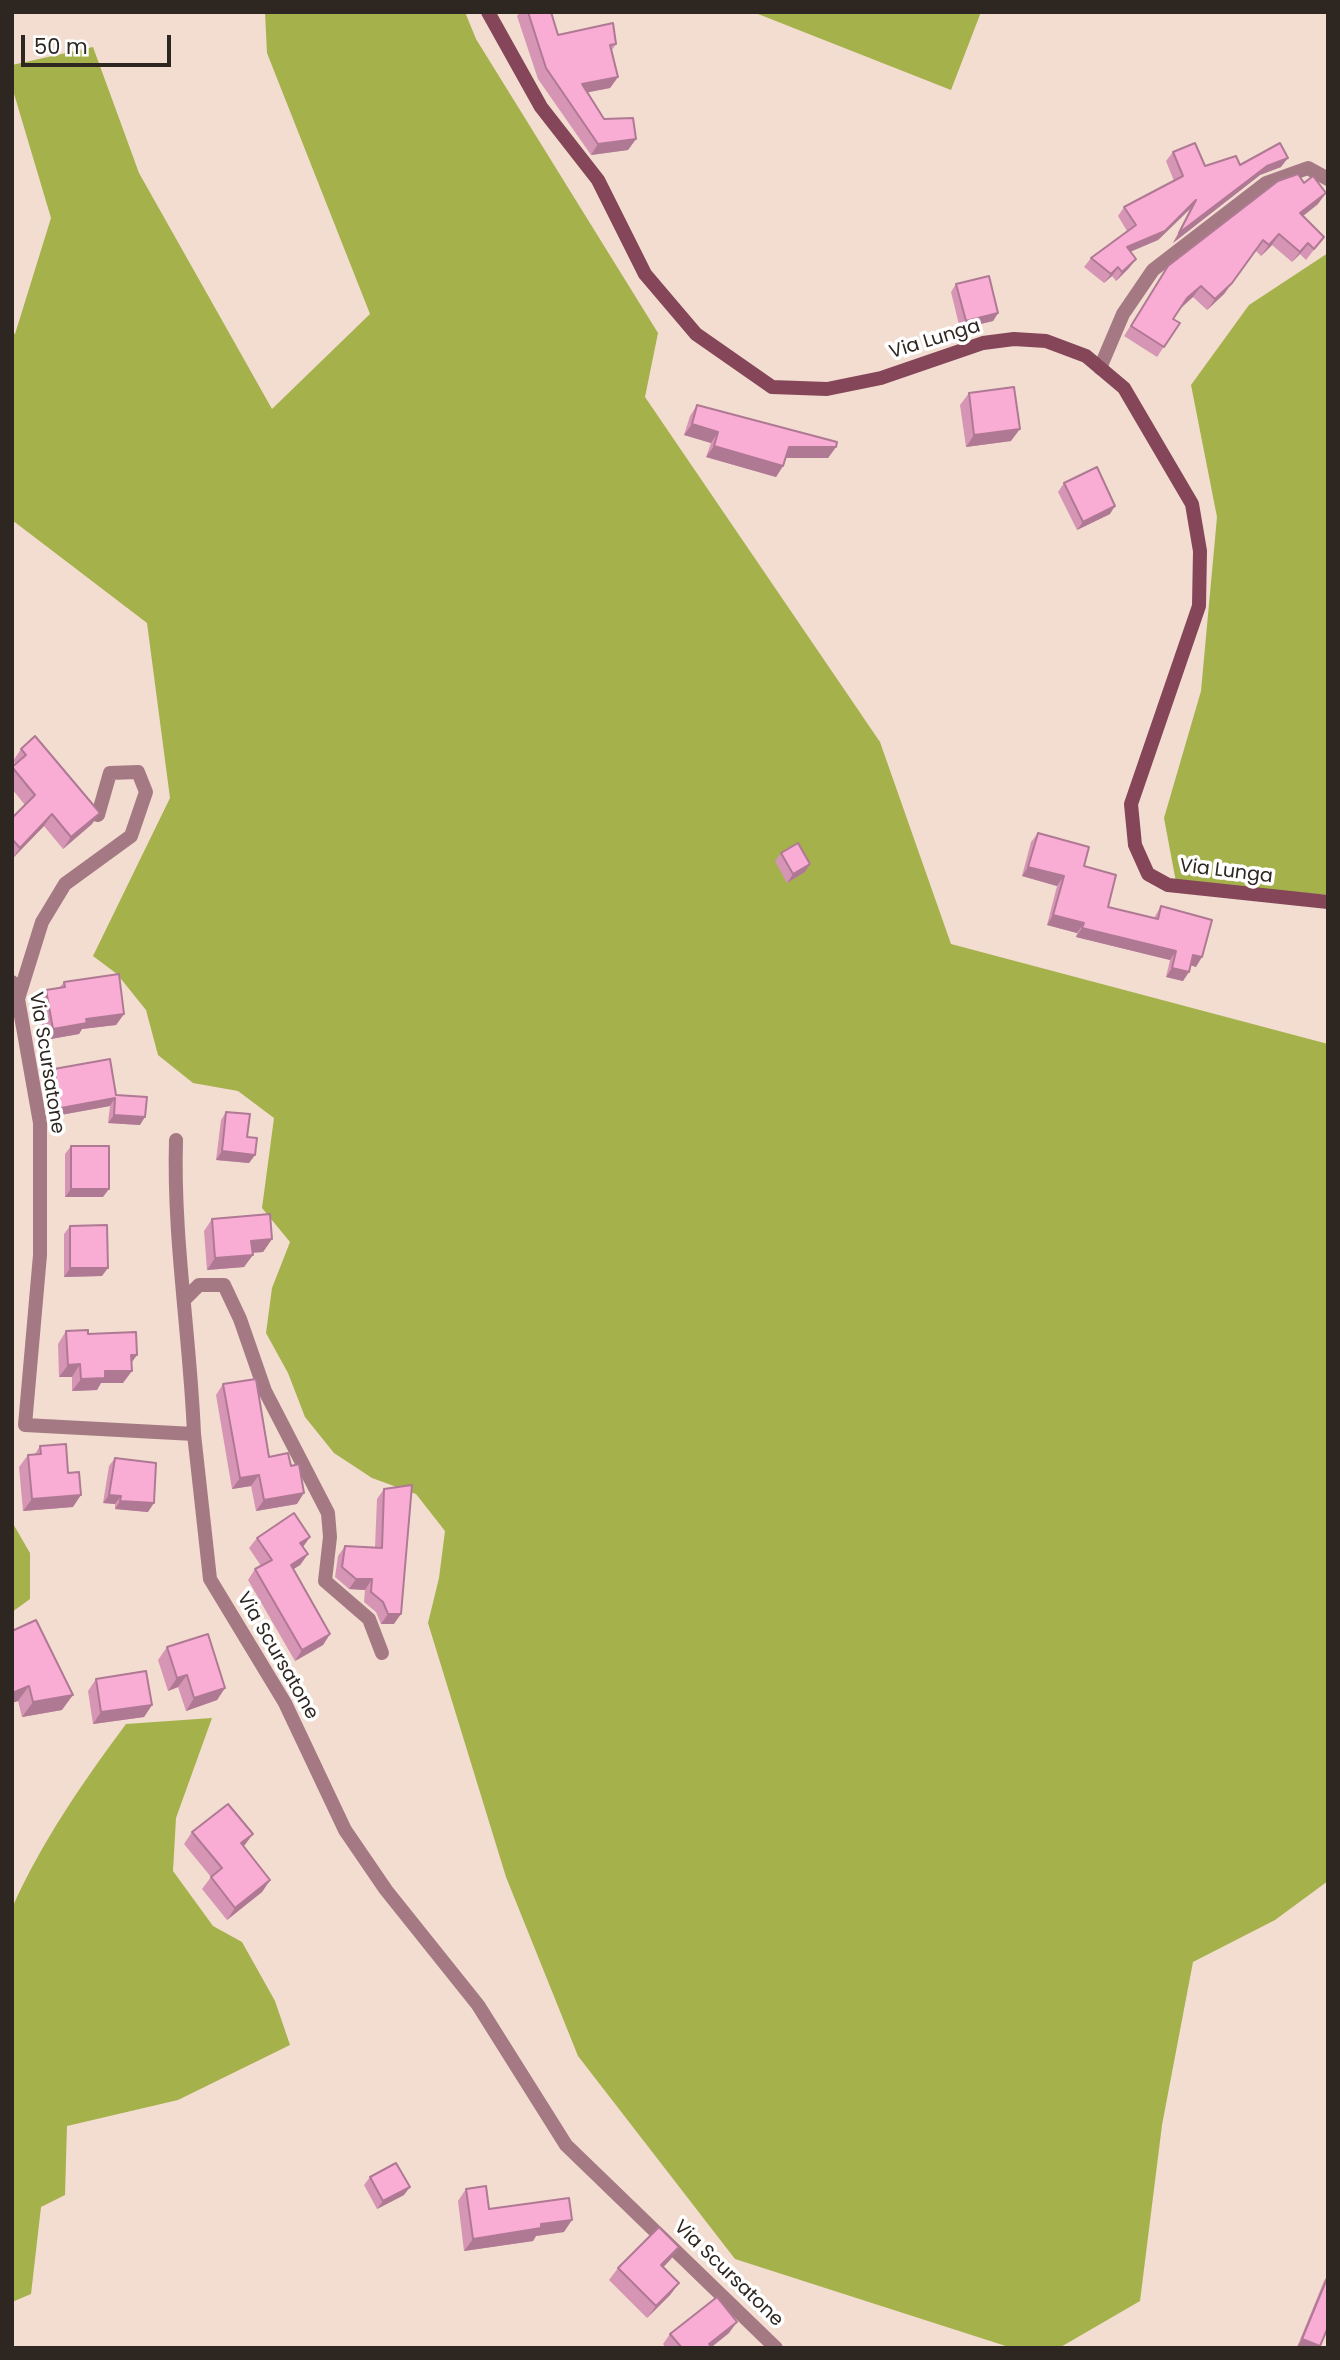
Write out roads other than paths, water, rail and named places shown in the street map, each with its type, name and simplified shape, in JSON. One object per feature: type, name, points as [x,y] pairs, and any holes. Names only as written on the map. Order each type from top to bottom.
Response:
[{"type":"street","name":"Via Lunga","points":[[488,12],[541,107],[598,180],[645,274],[695,334],[772,387],[827,389],[881,378],[973,346],[1014,339],[1046,341],[1086,356],[1124,388],[1192,504],[1200,551],[1199,606],[1131,804],[1135,845],[1148,874],[1168,885],[1328,902]]},
{"type":"street","points":[[1100,368],[1123,314],[1153,270],[1181,245],[1217,223],[1266,183],[1308,168],[1328,180]]},
{"type":"street","points":[[18,999],[42,922],[65,884],[131,836],[146,792],[138,772],[110,773],[98,814]]},
{"type":"street","name":"Via Scursatone","points":[[12,982],[18,999],[40,1123],[40,1255],[19,1423],[194,1434],[210,1579],[285,1703],[345,1830],[386,1890],[478,2005],[566,2145],[776,2348]]},
{"type":"street","points":[[176,1140],[174,1207],[185,1299],[194,1434]]},
{"type":"street","points":[[185,1299],[199,1285],[224,1285],[240,1319],[265,1391],[328,1513],[330,1537],[325,1581],[369,1619],[382,1653]]}]
